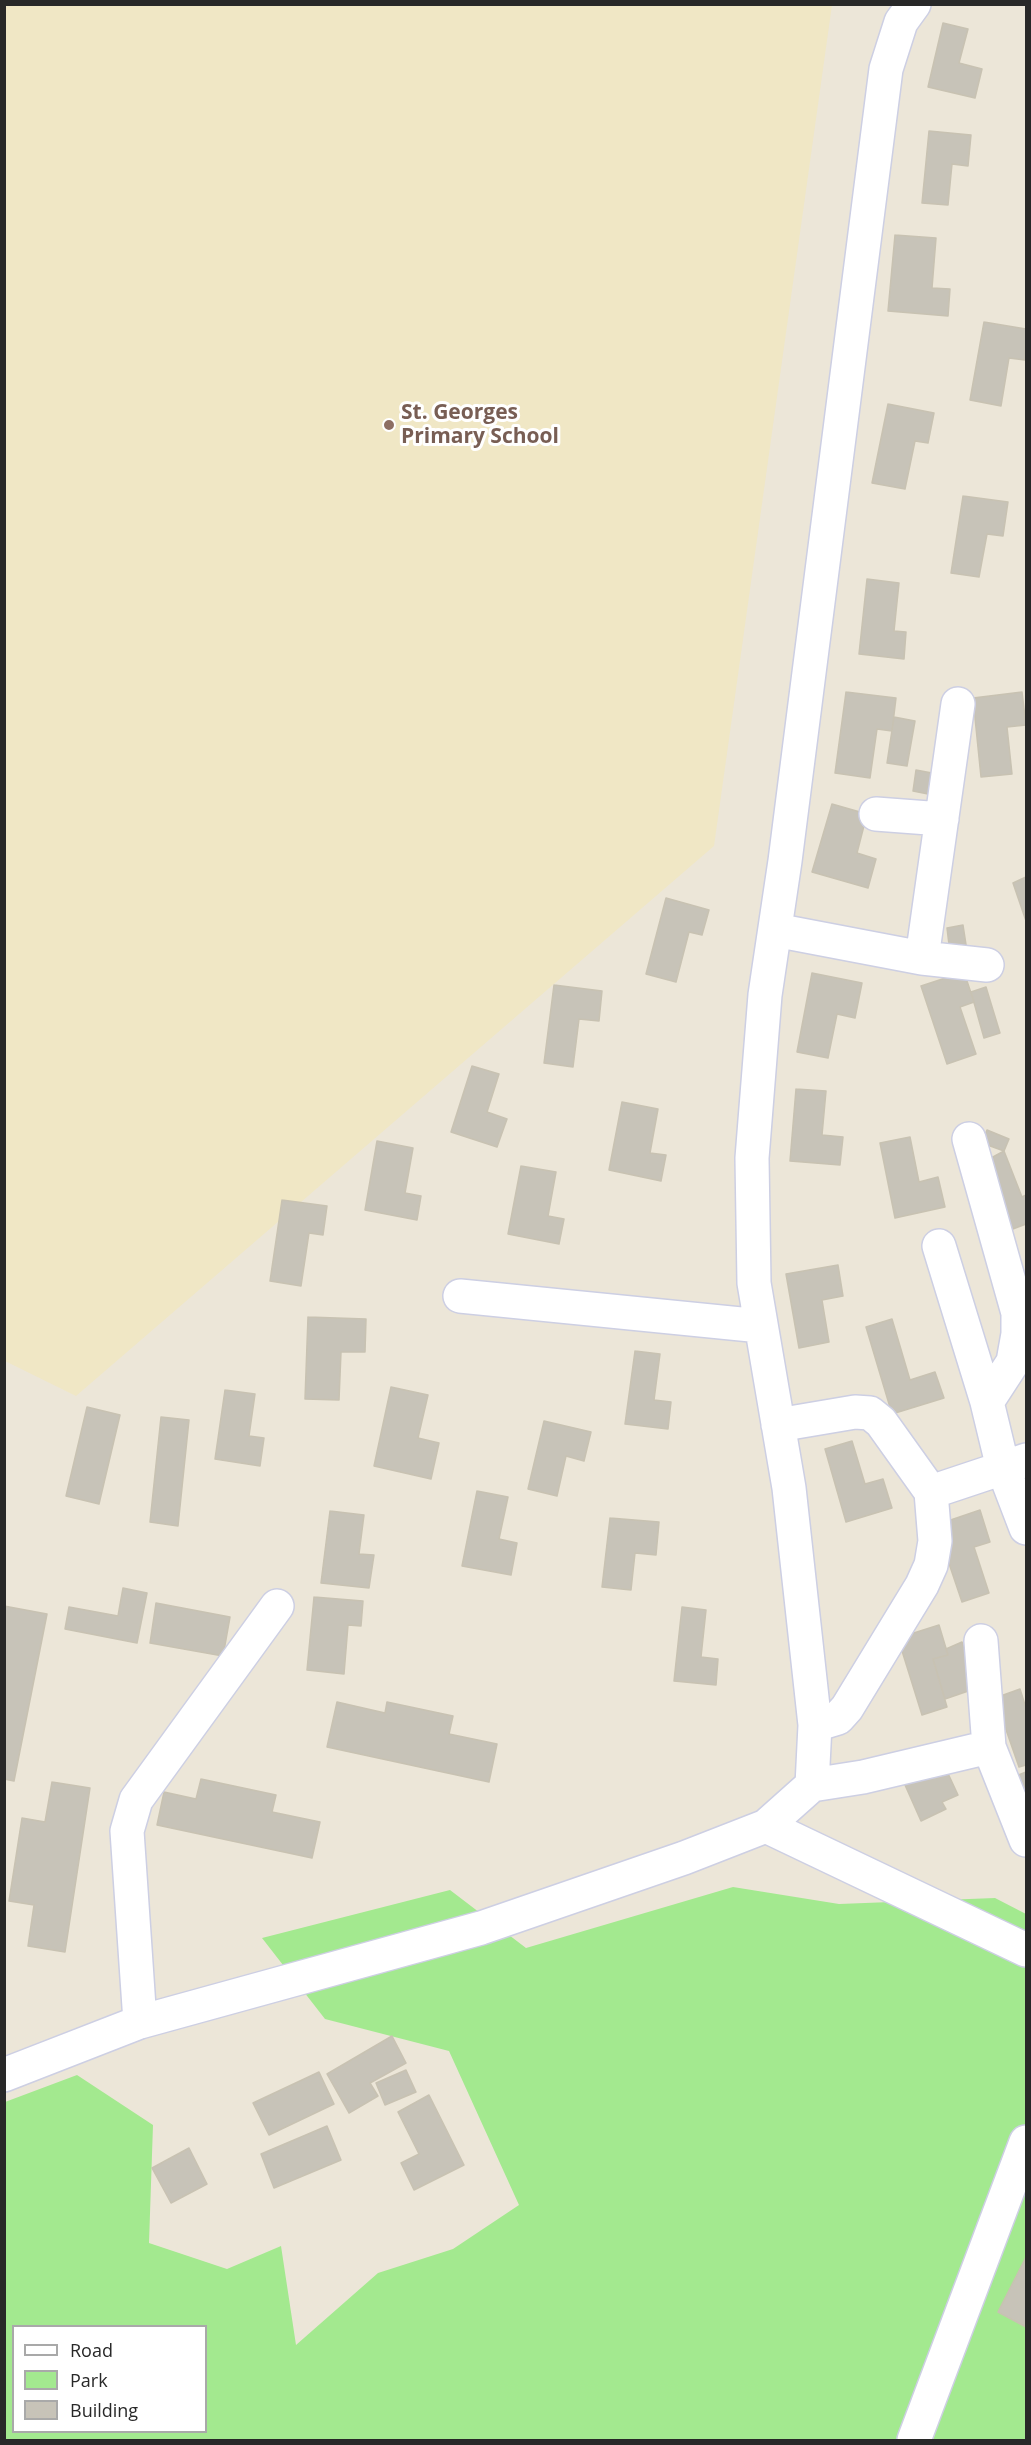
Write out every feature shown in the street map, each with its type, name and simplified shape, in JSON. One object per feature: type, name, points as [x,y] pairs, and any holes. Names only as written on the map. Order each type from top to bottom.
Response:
[{"type":"street","points":[[812,1785],[815,1725],[789,1488],[754,1283],[752,1158],[765,995],[886,69],[901,22],[914,4]]},
{"type":"street","points":[[922,958],[958,704]]},
{"type":"street","points":[[876,814],[942,819]]},
{"type":"street","points":[[775,930],[922,958],[987,965]]},
{"type":"street","points":[[969,1139],[1018,1313],[1018,1334],[1013,1362],[987,1402]]},
{"type":"street","points":[[939,1246],[987,1402],[1015,1464],[1026,1528]]},
{"type":"street","points":[[460,1296],[761,1326]]},
{"type":"street","points":[[778,1425],[855,1412],[870,1413],[881,1422],[931,1492],[935,1542],[931,1564],[922,1585],[847,1708],[838,1718],[815,1725]]},
{"type":"street","points":[[931,1492],[1015,1464]]},
{"type":"street","points":[[140,2022],[127,1831],[135,1800],[277,1606]]},
{"type":"street","points":[[981,1641],[989,1747],[1026,1840]]},
{"type":"street","points":[[4,2075],[140,2022],[481,1928],[684,1858],[766,1827],[812,1785],[863,1777],[989,1747]]},
{"type":"street","points":[[766,1827],[1026,1950]]},
{"type":"street","points":[[914,2440],[1026,2142]]},
{"type":"shaded area","name":"St. Georges Primary School","points":[[4,5],[832,5],[714,846],[76,1396],[5,1361]]},
{"type":"green space","points":[[733,1887],[839,1904],[995,1898],[1026,1914],[1026,2440],[5,2440],[5,2102],[77,2075],[153,2125],[149,2243],[227,2269],[281,2246],[296,2345],[378,2273],[453,2249],[519,2205],[449,2051],[325,2019],[262,1938],[450,1890],[526,1948]]},
{"type":"building","points":[[943,23],[968,29],[959,63],[982,69],[975,98],[928,87]]},
{"type":"building","points":[[929,131],[971,135],[968,166],[952,164],[948,205],[922,203]]},
{"type":"building","points":[[895,235],[936,238],[932,288],[950,289],[948,316],[888,311]]},
{"type":"building","points":[[984,322],[1026,329],[1025,360],[1009,358],[1001,406],[970,400]]},
{"type":"building","points":[[888,404],[934,413],[928,443],[915,441],[905,489],[872,483]]},
{"type":"building","points":[[963,496],[1008,502],[1003,536],[987,534],[979,577],[951,573]]},
{"type":"building","points":[[867,579],[899,583],[894,631],[906,632],[904,659],[859,654]]},
{"type":"building","points":[[846,692],[896,698],[892,731],[877,729],[870,778],[835,773]]},
{"type":"building","points":[[1022,692],[1026,725],[1007,727],[1012,774],[981,777],[973,698]]},
{"type":"building","points":[[894,717],[915,721],[907,766],[887,763]]},
{"type":"building","points":[[916,770],[932,773],[928,794],[913,791]]},
{"type":"building","points":[[832,804],[867,814],[857,853],[876,859],[868,888],[812,872]]},
{"type":"building","points":[[1026,877],[1026,921],[1013,883]]},
{"type":"building","points":[[666,898],[709,910],[702,935],[689,932],[676,982],[646,974]]},
{"type":"building","points":[[963,925],[967,951],[950,953],[947,928]]},
{"type":"building","points":[[964,972],[974,1002],[960,1007],[976,1054],[947,1064],[921,986]]},
{"type":"building","points":[[812,973],[862,983],[855,1018],[837,1014],[828,1058],[797,1052]]},
{"type":"building","points":[[554,985],[602,991],[599,1021],[579,1019],[573,1067],[544,1063]]},
{"type":"building","points":[[986,987],[1000,1033],[984,1038],[971,992]]},
{"type":"building","points":[[472,1066],[499,1074],[487,1112],[507,1119],[497,1147],[451,1132]]},
{"type":"building","points":[[796,1089],[826,1091],[822,1135],[843,1137],[840,1165],[790,1161]]},
{"type":"building","points":[[622,1102],[658,1109],[650,1153],[666,1155],[661,1181],[609,1170]]},
{"type":"building","points":[[987,1130],[1009,1139],[1004,1151],[982,1143]]},
{"type":"building","points":[[910,1137],[919,1182],[938,1177],[945,1207],[895,1218],[880,1143]]},
{"type":"building","points":[[377,1141],[413,1148],[405,1193],[421,1196],[417,1220],[365,1210]]},
{"type":"building","points":[[1004,1151],[1022,1197],[1026,1195],[1026,1224],[1005,1232],[980,1164]]},
{"type":"building","points":[[521,1166],[556,1172],[548,1216],[564,1219],[559,1244],[508,1234]]},
{"type":"building","points":[[282,1200],[327,1206],[323,1235],[309,1233],[301,1286],[270,1281]]},
{"type":"building","points":[[838,1265],[843,1296],[822,1300],[829,1342],[799,1348],[786,1274]]},
{"type":"building","points":[[308,1317],[366,1319],[365,1352],[341,1352],[339,1400],[305,1399]]},
{"type":"building","points":[[892,1319],[910,1380],[935,1372],[944,1398],[892,1414],[866,1327]]},
{"type":"building","points":[[635,1351],[660,1354],[654,1400],[671,1402],[668,1429],[625,1424]]},
{"type":"building","points":[[391,1387],[428,1395],[418,1438],[439,1443],[431,1479],[374,1466]]},
{"type":"building","points":[[225,1390],[255,1394],[249,1436],[264,1438],[260,1466],[215,1459]]},
{"type":"building","points":[[87,1407],[120,1415],[99,1504],[66,1496]]},
{"type":"building","points":[[161,1417],[189,1420],[178,1526],[150,1522]]},
{"type":"building","points":[[544,1421],[591,1432],[584,1461],[566,1456],[557,1496],[528,1489]]},
{"type":"building","points":[[852,1441],[865,1484],[883,1479],[892,1508],[846,1522],[825,1449]]},
{"type":"building","points":[[477,1491],[508,1497],[499,1539],[517,1543],[511,1575],[462,1566]]},
{"type":"building","points":[[980,1510],[990,1542],[974,1547],[989,1593],[962,1602],[936,1525]]},
{"type":"building","points":[[330,1511],[364,1515],[359,1554],[374,1555],[369,1588],[321,1583]]},
{"type":"building","points":[[610,1518],[659,1522],[656,1555],[635,1553],[631,1590],[602,1587]]},
{"type":"building","points":[[123,1588],[147,1593],[137,1643],[65,1629],[69,1607],[118,1616]]},
{"type":"building","points":[[314,1597],[363,1601],[361,1626],[348,1625],[344,1674],[307,1670]]},
{"type":"building","points":[[156,1603],[230,1617],[223,1656],[150,1643]]},
{"type":"building","points":[[4,1606],[47,1614],[14,1781],[4,1779]]},
{"type":"building","points":[[682,1607],[706,1610],[701,1657],[718,1659],[716,1685],[674,1681]]},
{"type":"building","points":[[939,1625],[948,1655],[933,1659],[947,1707],[922,1715],[898,1638]]},
{"type":"building","points":[[962,1642],[977,1688],[945,1699],[933,1659],[948,1655],[946,1649]]},
{"type":"building","points":[[1020,1689],[1026,1708],[1026,1765],[1019,1767],[995,1698]]},
{"type":"building","points":[[337,1702],[385,1713],[387,1702],[453,1716],[449,1734],[497,1744],[489,1782],[327,1747]]},
{"type":"building","points":[[945,1767],[958,1795],[942,1802],[946,1809],[921,1821],[905,1785]]},
{"type":"building","points":[[1026,1772],[1026,1803],[1016,1776]]},
{"type":"building","points":[[201,1779],[276,1795],[272,1812],[320,1822],[312,1858],[157,1825],[164,1792],[196,1799]]},
{"type":"building","points":[[52,1782],[90,1788],[65,1952],[28,1946],[34,1905],[9,1901],[22,1818],[45,1822]]},
{"type":"building","points":[[392,2036],[406,2063],[370,2083],[378,2096],[349,2113],[327,2074]]},
{"type":"building","points":[[406,2070],[416,2092],[385,2105],[376,2083]]},
{"type":"building","points":[[319,2072],[334,2104],[269,2135],[253,2103]]},
{"type":"building","points":[[429,2095],[464,2165],[414,2190],[401,2163],[419,2154],[398,2112]]},
{"type":"building","points":[[327,2126],[341,2160],[274,2188],[261,2154]]},
{"type":"building","points":[[189,2148],[207,2184],[171,2203],[152,2168]]},
{"type":"building","points":[[1026,2257],[1026,2327],[998,2312]]},
{"type":"place","name":"St. Georges Primary School","points":[[389,425]]}]
